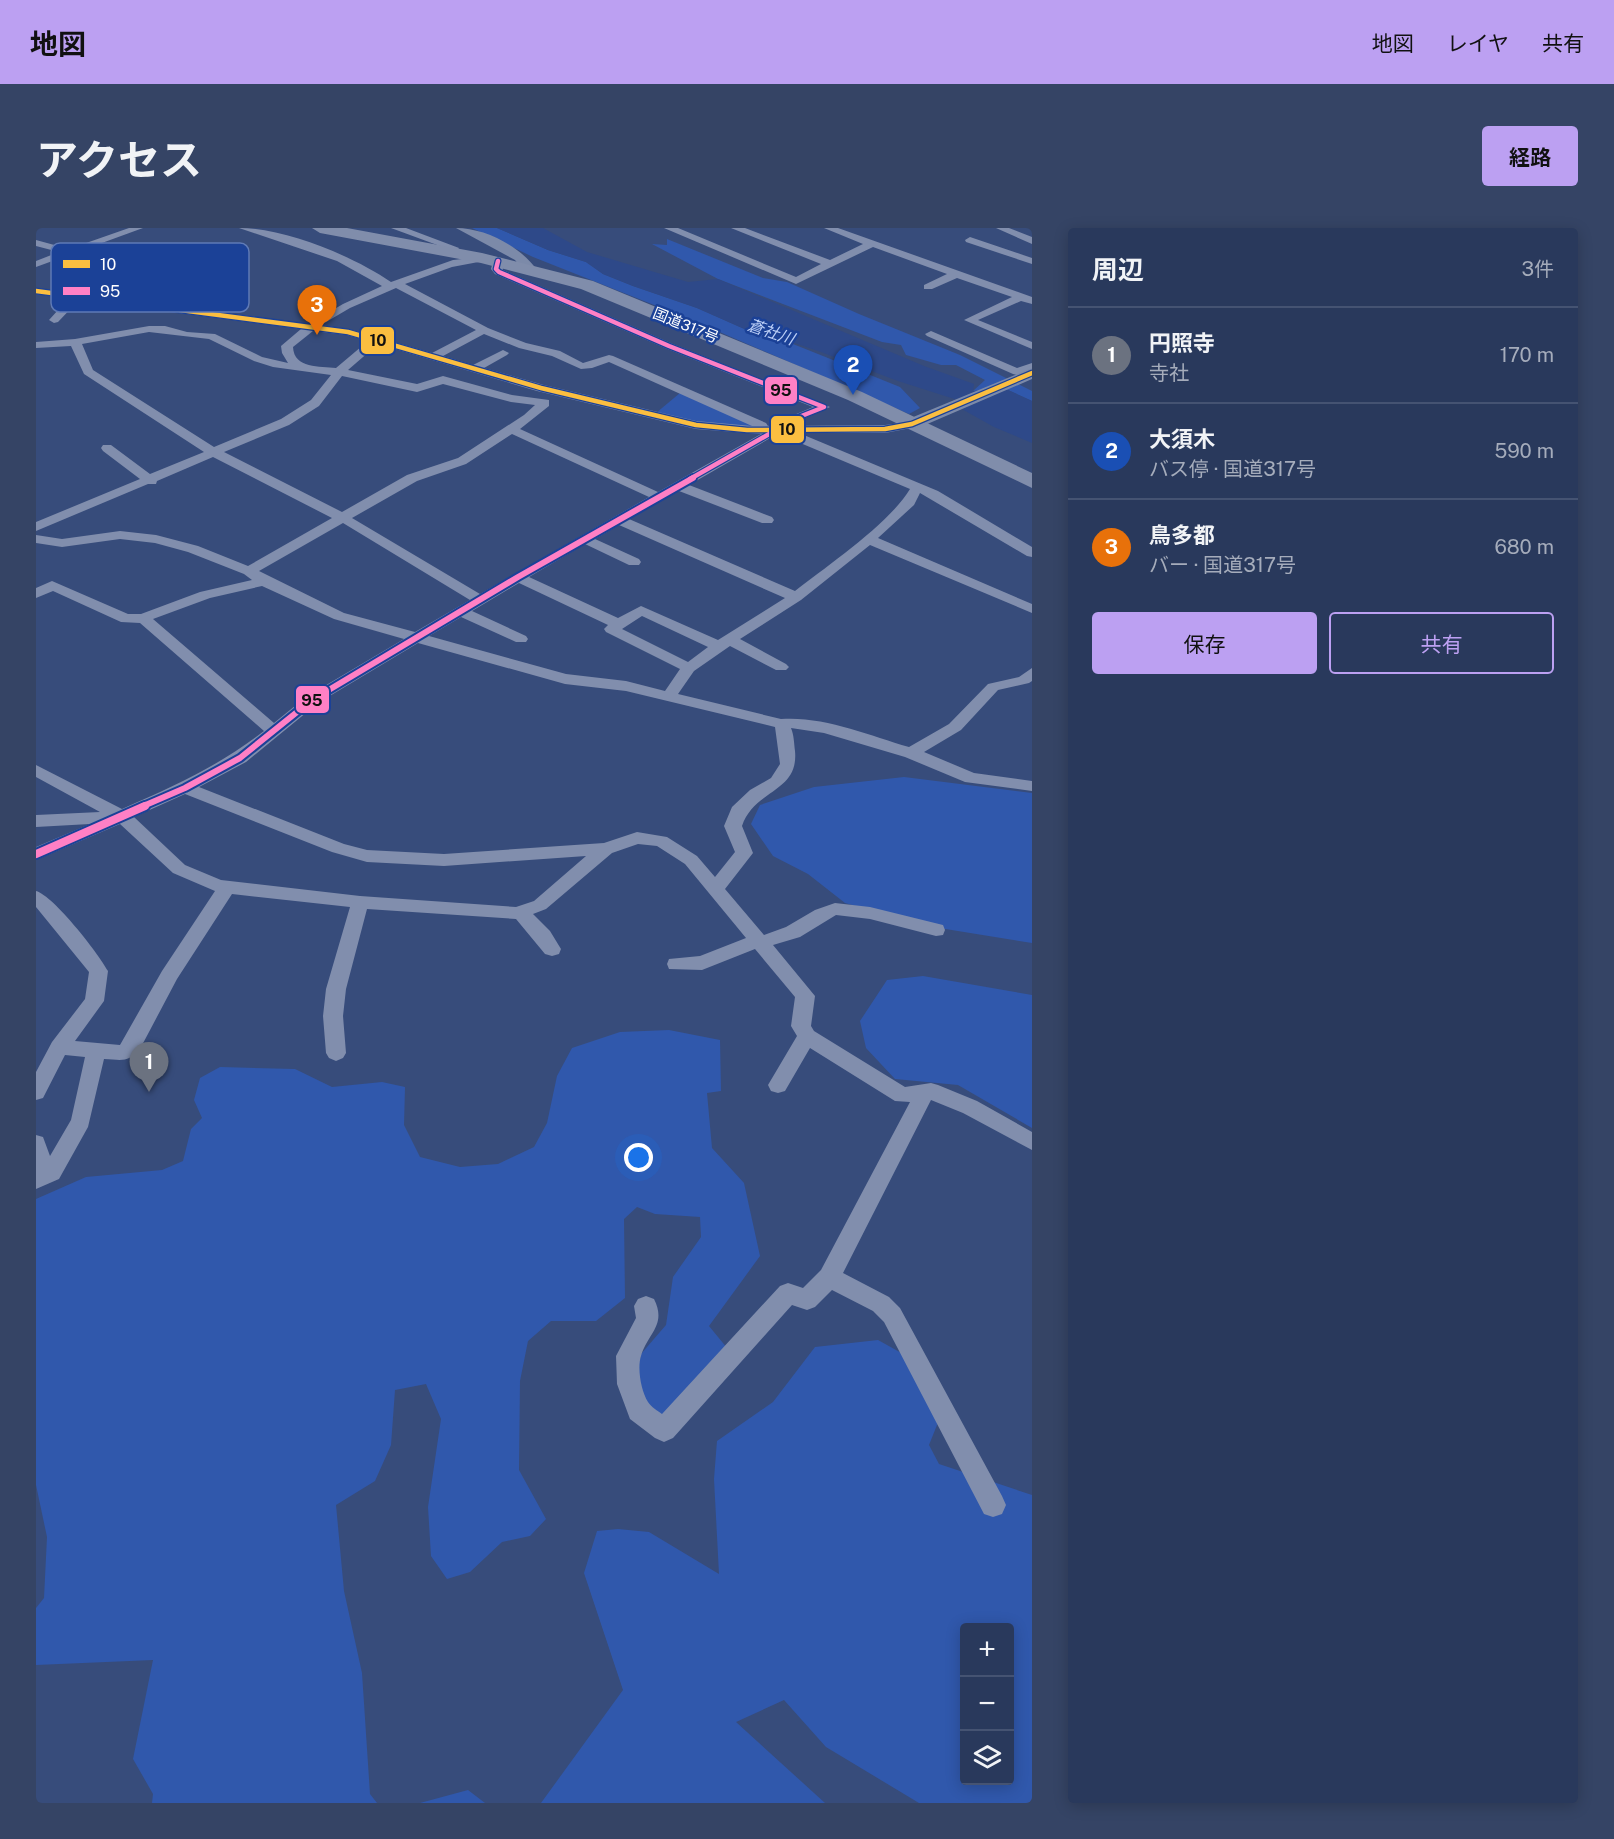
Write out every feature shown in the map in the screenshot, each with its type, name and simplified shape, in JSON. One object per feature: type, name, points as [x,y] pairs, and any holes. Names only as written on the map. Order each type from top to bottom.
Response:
[{"type":"highway","name":"国道317号","points":[[320,228],[450,253],[493,255],[530,270],[587,285],[845,392],[1032,481]]},
{"type":"street","points":[[95,243],[138,228]]},
{"type":"street","points":[[244,228],[302,245],[363,270],[373,281],[393,285],[484,330],[523,346],[556,353],[582,366],[609,358],[766,427],[778,429],[933,494],[1032,553]]},
{"type":"street","points":[[396,228],[454,248],[450,253]]},
{"type":"street","points":[[36,854],[185,788],[240,758],[312,700],[419,638],[478,599],[778,429],[778,425],[824,407],[669,346],[500,272],[496,269],[493,255],[463,228]]},
{"type":"street","points":[[669,228],[736,241],[830,264]]},
{"type":"street","points":[[736,228],[736,241]]},
{"type":"street","points":[[736,241],[762,228]]},
{"type":"street","points":[[829,228],[1026,299]]},
{"type":"street","points":[[1001,228],[1032,241]]},
{"type":"street","points":[[970,240],[1032,261]]},
{"type":"street","points":[[736,241],[796,281],[873,243]]},
{"type":"street","points":[[36,243],[51,247]]},
{"type":"street","points":[[302,368],[292,362],[286,349],[287,345],[315,323],[393,285],[461,259],[493,255]]},
{"type":"street","points":[[928,287],[956,274]]},
{"type":"street","points":[[37,291],[50,280]]},
{"type":"street","points":[[1026,299],[969,320],[1032,346]]},
{"type":"street","points":[[249,309],[315,323],[473,369],[696,425],[747,430],[885,429],[914,423],[1031,373]]},
{"type":"street","points":[[54,320],[62,312]]},
{"type":"street","points":[[233,312],[315,323]]},
{"type":"street","points":[[36,345],[75,342],[149,328],[165,329],[187,335],[211,336],[258,359],[277,365],[339,372],[417,388],[443,380],[511,398],[545,403]]},
{"type":"street","points":[[434,357],[484,330]]},
{"type":"street","points":[[979,355],[1032,333]]},
{"type":"street","points":[[931,334],[1017,372],[1031,373]]},
{"type":"street","points":[[36,527],[67,512],[151,481],[285,422],[315,403],[339,372],[376,340]]},
{"type":"street","points":[[75,342],[88,372],[213,452],[345,519],[478,599]]},
{"type":"street","points":[[473,369],[503,353]]},
{"type":"street","points":[[249,571],[345,519],[412,478],[462,461],[511,429],[545,403],[553,390]]},
{"type":"street","points":[[511,429],[659,497]]},
{"type":"street","points":[[107,448],[151,481]]},
{"type":"street","points":[[679,486],[767,520]]},
{"type":"street","points":[[668,697],[689,668],[796,597],[868,539],[909,502],[917,488]]},
{"type":"street","points":[[620,520],[796,597]]},
{"type":"street","points":[[36,539],[62,543],[120,535],[156,539],[193,549],[249,571],[264,581],[339,616],[565,679],[626,686],[781,724],[797,723],[826,728],[911,753],[972,778],[1032,786]]},
{"type":"street","points":[[585,539],[634,562]]},
{"type":"street","points":[[868,539],[1032,609]]},
{"type":"street","points":[[518,576],[618,624]]},
{"type":"street","points":[[36,594],[52,585],[126,619],[143,618],[205,595],[264,581]]},
{"type":"street","points":[[689,668],[611,629],[641,610],[782,667]]},
{"type":"street","points":[[460,611],[521,639]]},
{"type":"street","points":[[143,618],[274,731]]},
{"type":"street","points":[[911,753],[955,726],[993,687],[1024,680],[1032,673]]},
{"type":"street","points":[[715,890],[744,853],[733,825],[738,811],[756,794],[777,782],[788,764],[781,724]]},
{"type":"street","points":[[36,770],[62,786],[122,816],[179,869],[227,887],[360,902],[520,912],[540,905],[606,849]]},
{"type":"street","points":[[185,788],[338,848],[367,856],[444,860],[606,849],[637,838],[661,841],[691,860],[805,996],[801,1026],[807,1036],[902,1095],[930,1091],[970,1107],[1032,1142]]},
{"type":"street","points":[[36,821],[122,816]]},
{"type":"street","points":[[59,1047],[125,1053],[133,1044],[169,976],[227,887]]},
{"type":"street","points":[[36,897],[49,908],[99,971],[94,1001],[59,1047],[36,1092]]},
{"type":"street","points":[[336,1053],[333,1016],[336,989],[360,902]]},
{"type":"street","points":[[676,964],[702,963],[759,941],[793,932],[821,914],[835,909],[870,914],[936,930]]},
{"type":"street","points":[[520,912],[552,949]]},
{"type":"street","points":[[778,1085],[807,1036]]},
{"type":"street","points":[[36,1143],[39,1177],[51,1173],[81,1120],[96,1051]]},
{"type":"street","points":[[646,1306],[648,1319],[627,1356],[628,1384],[639,1411],[664,1430],[788,1293],[807,1300],[829,1277],[925,1092]]},
{"type":"street","points":[[829,1277],[881,1304],[892,1315],[949,1422],[956,1441],[993,1504]]},
{"type":"shaded area","points":[[472,228],[497,228],[548,250],[586,262],[603,274],[633,286],[697,308],[749,331],[768,334],[823,356],[900,387],[920,408],[909,414],[692,320],[533,257]]},
{"type":"shaded area","points":[[667,239],[763,278],[787,282],[960,355],[1032,391],[1032,401],[1008,390],[973,391],[985,380],[956,365],[941,365],[906,355],[901,345],[882,342],[718,279],[652,244],[667,245]]},
{"type":"shaded area","points":[[680,393],[761,427],[684,422],[656,413]]},
{"type":"shaded area","points":[[904,777],[1032,793],[1032,943],[927,926],[845,903],[808,874],[773,856],[751,824],[760,805],[814,787]]},
{"type":"shaded area","points":[[923,976],[1032,995],[1032,1128],[958,1085],[895,1079],[866,1048],[860,1021],[887,980]]},
{"type":"shaded area","points":[[669,1030],[720,1040],[721,1091],[707,1093],[712,1148],[744,1183],[760,1256],[709,1326],[732,1354],[666,1424],[643,1409],[634,1382],[641,1354],[666,1325],[673,1277],[701,1237],[700,1217],[655,1214],[637,1207],[624,1219],[625,1298],[596,1321],[551,1321],[528,1341],[520,1381],[519,1470],[546,1519],[530,1536],[502,1542],[470,1572],[447,1579],[431,1556],[428,1507],[441,1419],[426,1384],[395,1390],[391,1445],[375,1481],[336,1505],[344,1591],[362,1673],[370,1794],[377,1803],[152,1803],[153,1794],[133,1759],[153,1660],[36,1665],[36,1608],[44,1598],[47,1537],[36,1485],[36,1199],[86,1177],[162,1170],[183,1161],[191,1129],[202,1118],[194,1100],[200,1078],[220,1067],[295,1069],[332,1087],[382,1082],[405,1087],[404,1125],[420,1157],[460,1167],[498,1164],[534,1147],[547,1123],[557,1076],[572,1048],[620,1032]]},
{"type":"shaded area","points":[[878,1340],[905,1355],[939,1420],[929,1445],[939,1464],[1032,1495],[1032,1803],[919,1803],[826,1747],[784,1700],[736,1722],[825,1803],[541,1803],[623,1690],[584,1573],[597,1531],[618,1529],[649,1532],[719,1574],[714,1479],[717,1441],[773,1402],[815,1347]]},
{"type":"shaded area","points":[[468,1790],[485,1803],[420,1803]]},
{"type":"water","name":"蒼社川","points":[[497,228],[543,228],[587,252],[688,282],[718,279],[924,366],[974,384],[973,391],[1008,390],[1032,401],[1032,443],[994,427],[960,408],[967,403],[898,381],[768,334],[749,331],[697,308],[603,274],[586,262],[548,250]]},
{"type":"transit line","name":"95","points":[[36,854],[185,788],[240,758],[312,700],[518,577],[778,429],[779,425],[824,407],[669,346],[499,272],[496,269],[498,261]]},
{"type":"transit line","name":"10","points":[[36,291],[51,293]]},
{"type":"transit line","name":"10","points":[[196,312],[348,332],[541,388],[696,425],[747,430],[885,429],[912,424],[1032,373]]},
{"type":"place","name":"鳥多都","points":[[317,335]]},
{"type":"place","name":"大須木","points":[[853,395]]},
{"type":"place","name":"円照寺","points":[[149,1092]]}]
